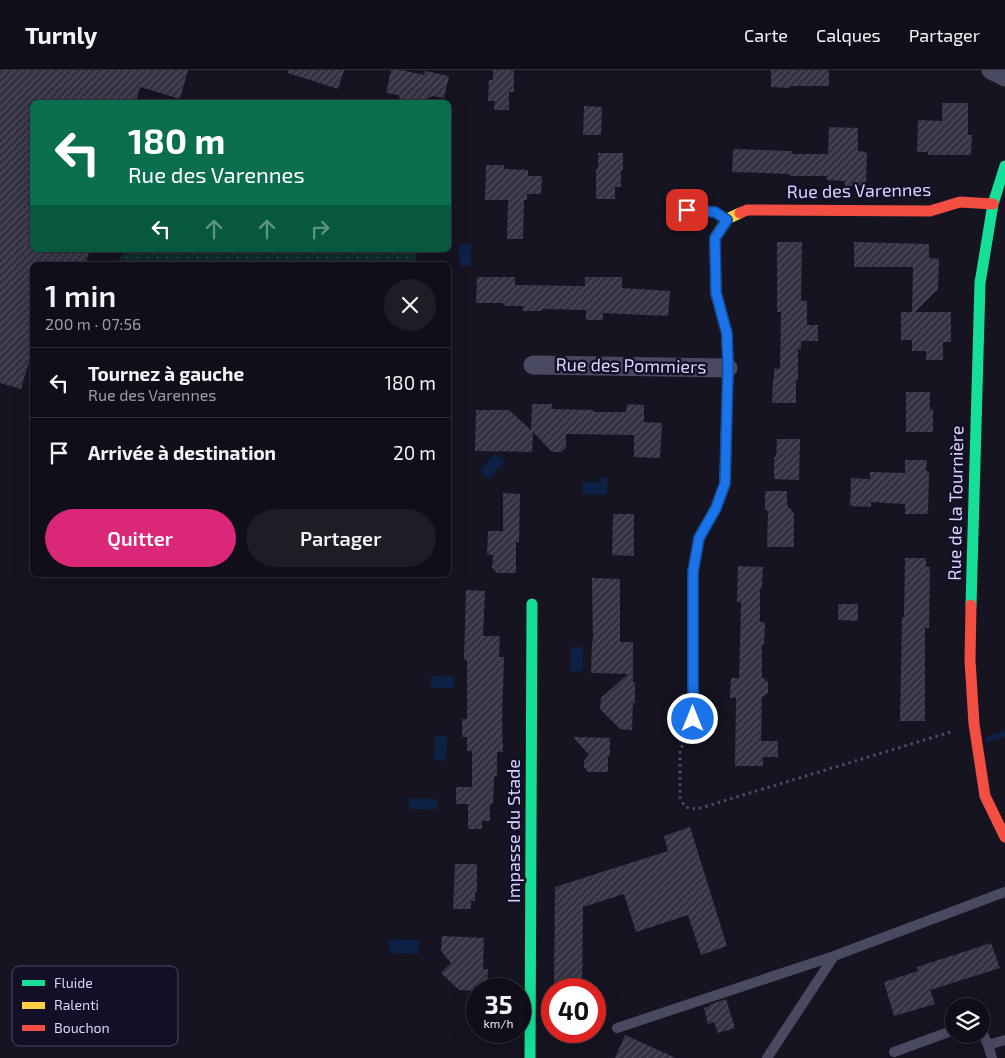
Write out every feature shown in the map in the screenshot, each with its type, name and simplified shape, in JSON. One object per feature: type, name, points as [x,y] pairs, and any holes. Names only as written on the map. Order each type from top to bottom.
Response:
[{"type":"street","points":[[991,70],[1005,77]]},
{"type":"street","name":"Rue de la Tournière","points":[[1005,166],[993,204],[980,283],[970,660],[974,724],[985,796],[1005,837]]},
{"type":"street","name":"Rue des Varennes","points":[[727,220],[747,210],[930,211],[960,202],[993,204]]},
{"type":"street","points":[[693,719],[693,572],[699,538],[716,508],[725,483],[727,334],[716,293],[715,238],[727,220]]},
{"type":"street","name":"Rue des Pommiers","points":[[534,365],[728,368]]},
{"type":"street","name":"Impasse du Stade","points":[[530,1058],[532,604]]},
{"type":"lane","points":[[687,210],[715,212],[727,220]]},
{"type":"lane","points":[[617,1028],[834,956],[1005,892]]},
{"type":"lane","points":[[767,1058],[834,956]]},
{"type":"lane","points":[[894,1052],[945,1033]]},
{"type":"lane","points":[[992,1058],[988,1045],[1005,1040]]},
{"type":"path","points":[[693,719],[680,751],[680,797],[684,806],[697,809],[974,724]]},
{"type":"green space","points":[[124,252],[417,252],[416,262],[118,262]]},
{"type":"water","points":[[460,244],[471,244],[471,266],[459,266]]},
{"type":"water","points":[[495,454],[504,462],[489,479],[480,471]]},
{"type":"water","points":[[601,477],[608,478],[607,495],[581,494],[582,482],[601,482]]},
{"type":"water","points":[[571,647],[583,647],[582,671],[570,671]]},
{"type":"water","points":[[431,676],[454,677],[454,688],[431,688]]},
{"type":"water","points":[[435,735],[447,736],[446,761],[434,760]]},
{"type":"water","points":[[409,798],[437,799],[437,810],[409,809]]},
{"type":"water","points":[[389,939],[419,940],[419,954],[389,953]]},
{"type":"building","points":[[0,70],[188,70],[180,99],[140,87],[137,100],[30,100],[30,252],[89,252],[86,262],[30,262],[30,358],[21,389],[0,383]]},
{"type":"building","points":[[288,70],[344,70],[338,89],[288,73]]},
{"type":"building","points":[[391,70],[424,75],[425,71],[449,76],[444,98],[432,96],[425,100],[401,100],[398,95],[386,93]]},
{"type":"building","points":[[493,70],[514,70],[514,92],[509,92],[509,110],[494,110],[495,101],[488,101],[489,80],[493,80]]},
{"type":"building","points":[[771,70],[829,70],[829,86],[771,87]]},
{"type":"building","points":[[942,103],[968,103],[968,135],[972,135],[971,155],[928,155],[928,152],[917,152],[918,120],[942,121]]},
{"type":"building","points":[[584,106],[602,107],[601,135],[583,135]]},
{"type":"building","points":[[829,127],[858,128],[858,151],[867,152],[866,186],[845,186],[845,181],[827,180],[827,176],[790,176],[790,174],[732,172],[733,149],[792,151],[792,154],[828,154]]},
{"type":"building","points":[[598,153],[623,153],[621,187],[615,187],[615,199],[596,199]]},
{"type":"building","points":[[486,165],[504,165],[504,169],[528,170],[528,176],[542,176],[541,194],[527,194],[527,200],[524,200],[523,239],[507,239],[508,200],[485,200]]},
{"type":"building","points":[[777,242],[802,242],[801,301],[807,301],[807,325],[818,325],[818,341],[801,341],[801,349],[798,349],[796,403],[772,403],[774,368],[780,369],[781,312],[777,312]]},
{"type":"building","points":[[854,242],[929,244],[929,258],[939,259],[938,289],[915,312],[951,312],[951,342],[943,342],[943,360],[926,360],[926,351],[912,351],[912,340],[901,340],[901,312],[912,312],[913,267],[854,267]]},
{"type":"building","points":[[477,277],[515,277],[515,285],[585,286],[585,277],[622,277],[622,288],[670,291],[668,316],[603,313],[603,320],[586,320],[586,310],[542,309],[542,311],[523,311],[523,306],[504,306],[503,303],[476,303]]},
{"type":"building","points":[[906,392],[930,392],[930,410],[933,409],[933,432],[906,432]]},
{"type":"building","points":[[532,404],[552,404],[552,409],[594,410],[594,412],[626,412],[627,404],[644,405],[644,422],[662,423],[660,458],[634,457],[634,435],[566,434],[566,448],[561,452],[552,452],[533,432],[532,452],[475,451],[476,410],[509,410],[531,430]]},
{"type":"building","points":[[777,439],[800,439],[799,480],[774,479],[774,457],[776,457]]},
{"type":"building","points":[[905,460],[927,460],[926,471],[929,471],[928,514],[905,514],[905,504],[871,502],[871,507],[850,506],[851,478],[870,479],[870,472],[905,473]]},
{"type":"building","points":[[765,491],[787,491],[787,505],[794,513],[794,547],[767,547],[768,511],[765,510]]},
{"type":"building","points":[[503,493],[520,494],[519,542],[516,542],[516,573],[497,573],[492,568],[493,555],[487,554],[488,531],[503,531]]},
{"type":"building","points":[[613,514],[634,514],[634,556],[612,555]]},
{"type":"building","points":[[905,558],[926,558],[926,567],[930,567],[929,628],[925,628],[925,721],[900,721]]},
{"type":"building","points":[[738,566],[763,567],[762,588],[760,588],[760,622],[765,622],[764,645],[762,644],[762,678],[768,682],[768,693],[762,697],[761,741],[778,741],[778,757],[763,757],[763,766],[735,766],[736,698],[730,698],[731,678],[739,678],[741,602],[737,602]]},
{"type":"building","points":[[592,578],[620,579],[620,642],[633,642],[635,703],[633,703],[632,730],[620,729],[600,709],[601,698],[628,674],[591,673],[593,641]]},
{"type":"building","points":[[466,590],[485,591],[483,636],[500,636],[499,657],[504,657],[503,752],[497,752],[497,776],[494,776],[493,804],[490,804],[490,821],[482,821],[482,829],[468,829],[468,804],[456,804],[456,787],[472,787],[472,751],[467,751],[467,737],[462,737],[462,719],[467,719],[467,660],[464,660]]},
{"type":"building","points":[[838,604],[858,604],[858,621],[838,620]]},
{"type":"building","points":[[573,737],[610,738],[608,772],[588,772],[584,767],[584,761],[589,755]]},
{"type":"building","points":[[690,827],[727,946],[701,955],[688,915],[636,932],[624,894],[583,907],[582,978],[554,978],[555,887],[668,851],[664,836]]},
{"type":"building","points":[[455,864],[477,864],[477,892],[475,892],[475,901],[471,901],[471,909],[453,909]]},
{"type":"building","points":[[442,936],[484,938],[483,969],[488,969],[488,978],[466,978],[466,990],[459,990],[441,973],[451,963],[441,951]]},
{"type":"building","points":[[991,943],[1000,968],[930,990],[935,1004],[894,1016],[884,982],[918,971],[917,967]]},
{"type":"building","points":[[726,999],[735,1028],[718,1033],[714,1022],[708,1024],[704,1008]]},
{"type":"building","points":[[625,1035],[676,1058],[615,1058]]},
{"type":"waterway","points":[[988,740],[1005,733]]},
{"type":"traffic: fast","points":[[971,605],[980,283],[993,204],[1005,166]]},
{"type":"traffic: fast","points":[[530,1058],[532,604]]},
{"type":"traffic: slow","points":[[722,492],[725,483],[728,368],[727,334],[716,293],[715,238],[727,219],[740,213]]},
{"type":"traffic: jam","points":[[740,213],[747,210],[930,211],[960,202],[993,204]]},
{"type":"traffic: jam","points":[[693,719],[693,572],[699,538],[716,508],[722,492]]},
{"type":"traffic: jam","points":[[971,605],[970,660],[974,724],[985,796],[1005,837]]},
{"type":"route","points":[[687,210],[715,212],[727,220],[715,238],[716,293],[727,334],[725,483],[716,508],[699,538],[693,572],[693,719]]}]
